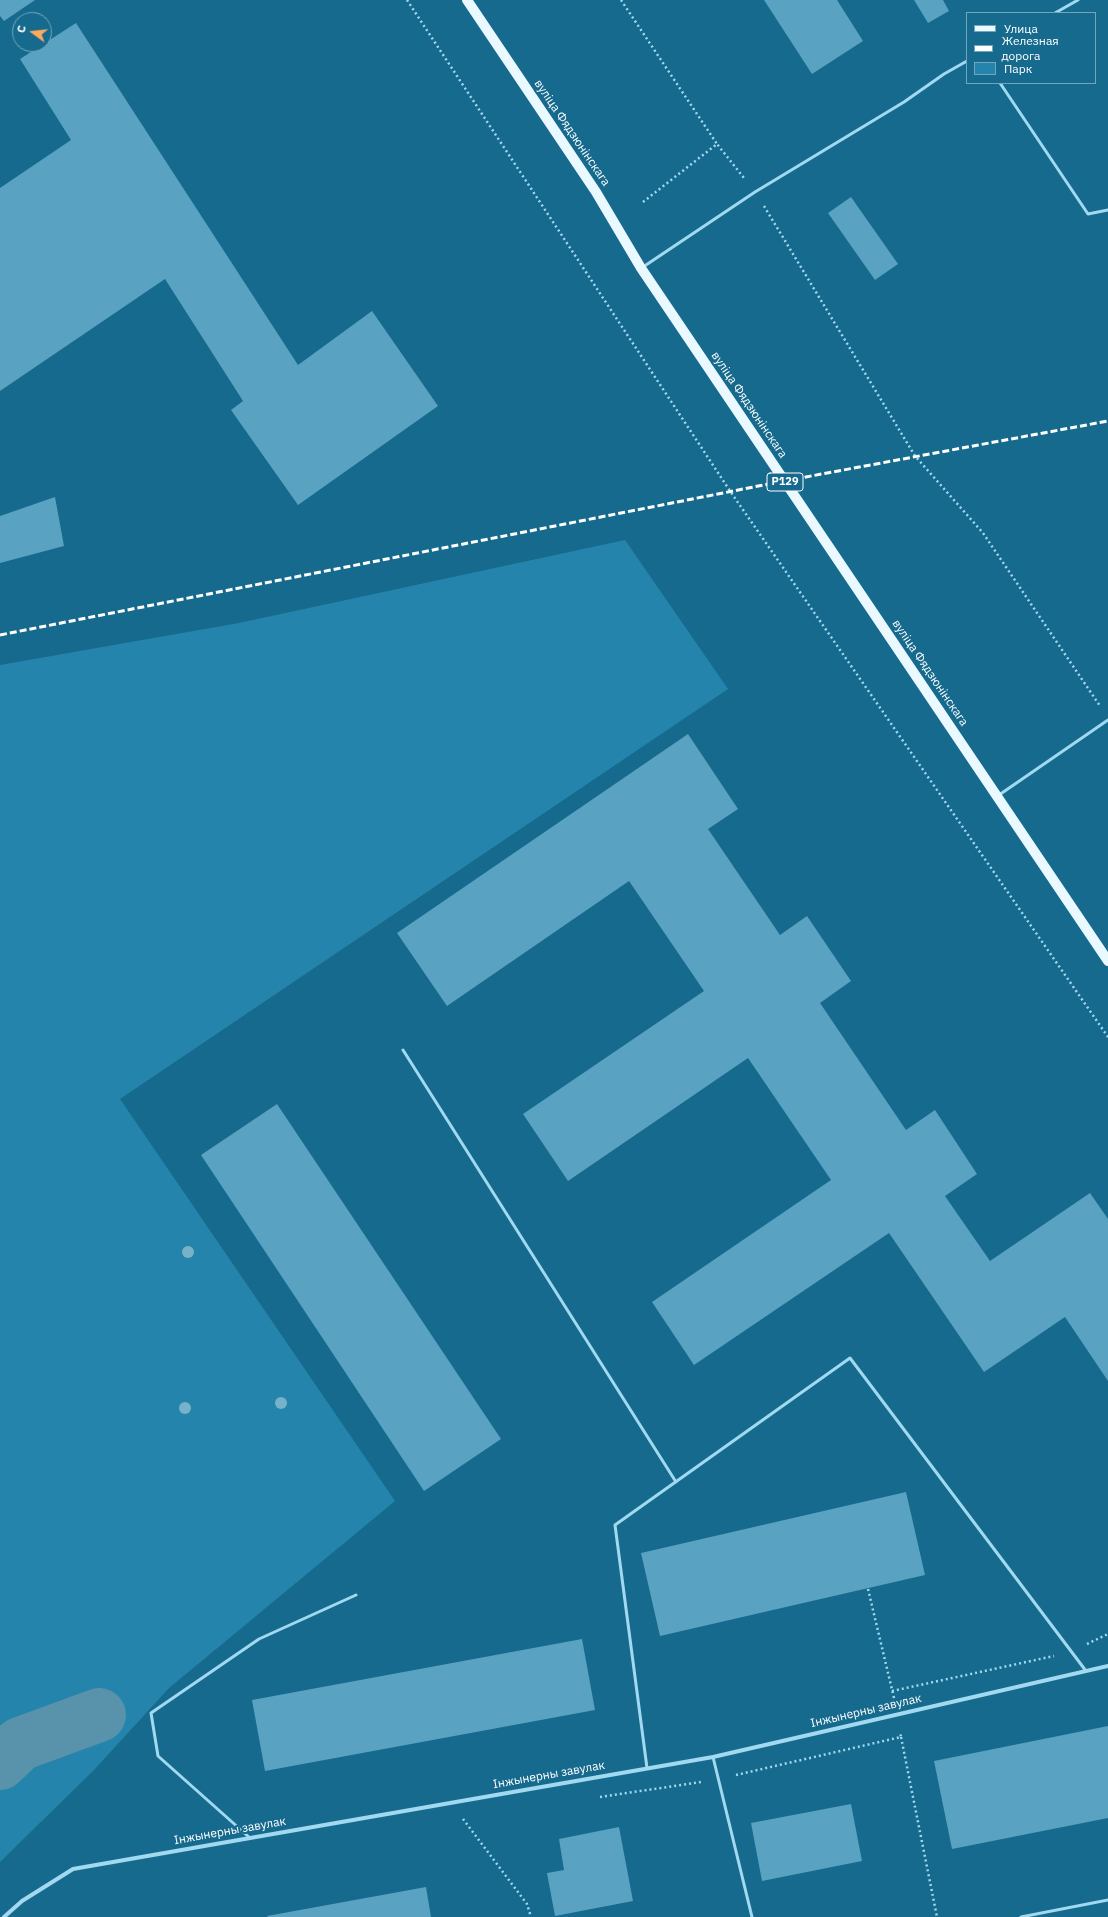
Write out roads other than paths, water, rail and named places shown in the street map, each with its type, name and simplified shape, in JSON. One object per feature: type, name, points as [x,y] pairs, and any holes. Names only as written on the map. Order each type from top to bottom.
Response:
[{"type":"main road","name":"вуліца Фядзюнінскага","points":[[467,0],[596,192],[641,268],[1108,960]]},
{"type":"street","name":"Інжынерны завулак","points":[[4,1917],[22,1901],[73,1869],[713,1757],[1108,1666]]},
{"type":"lane","points":[[1057,12],[1078,0]]},
{"type":"lane","points":[[641,268],[755,192],[904,102],[944,74],[966,62]]},
{"type":"lane","points":[[1001,84],[1088,214],[1108,210]]},
{"type":"lane","points":[[997,796],[1108,720]]},
{"type":"lane","points":[[403,1050],[676,1482]]},
{"type":"lane","points":[[647,1768],[615,1525],[850,1358],[1086,1671]]},
{"type":"lane","points":[[250,1838],[158,1756],[151,1713],[259,1639],[356,1595]]},
{"type":"lane","points":[[713,1757],[752,1917]]},
{"type":"lane","points":[[1022,1917],[1108,1900]]},
{"type":"waterway","points":[[0,1763],[20,1744],[99,1715]]},
{"type":"railway","points":[[0,635],[784,481],[1108,421]]}]
